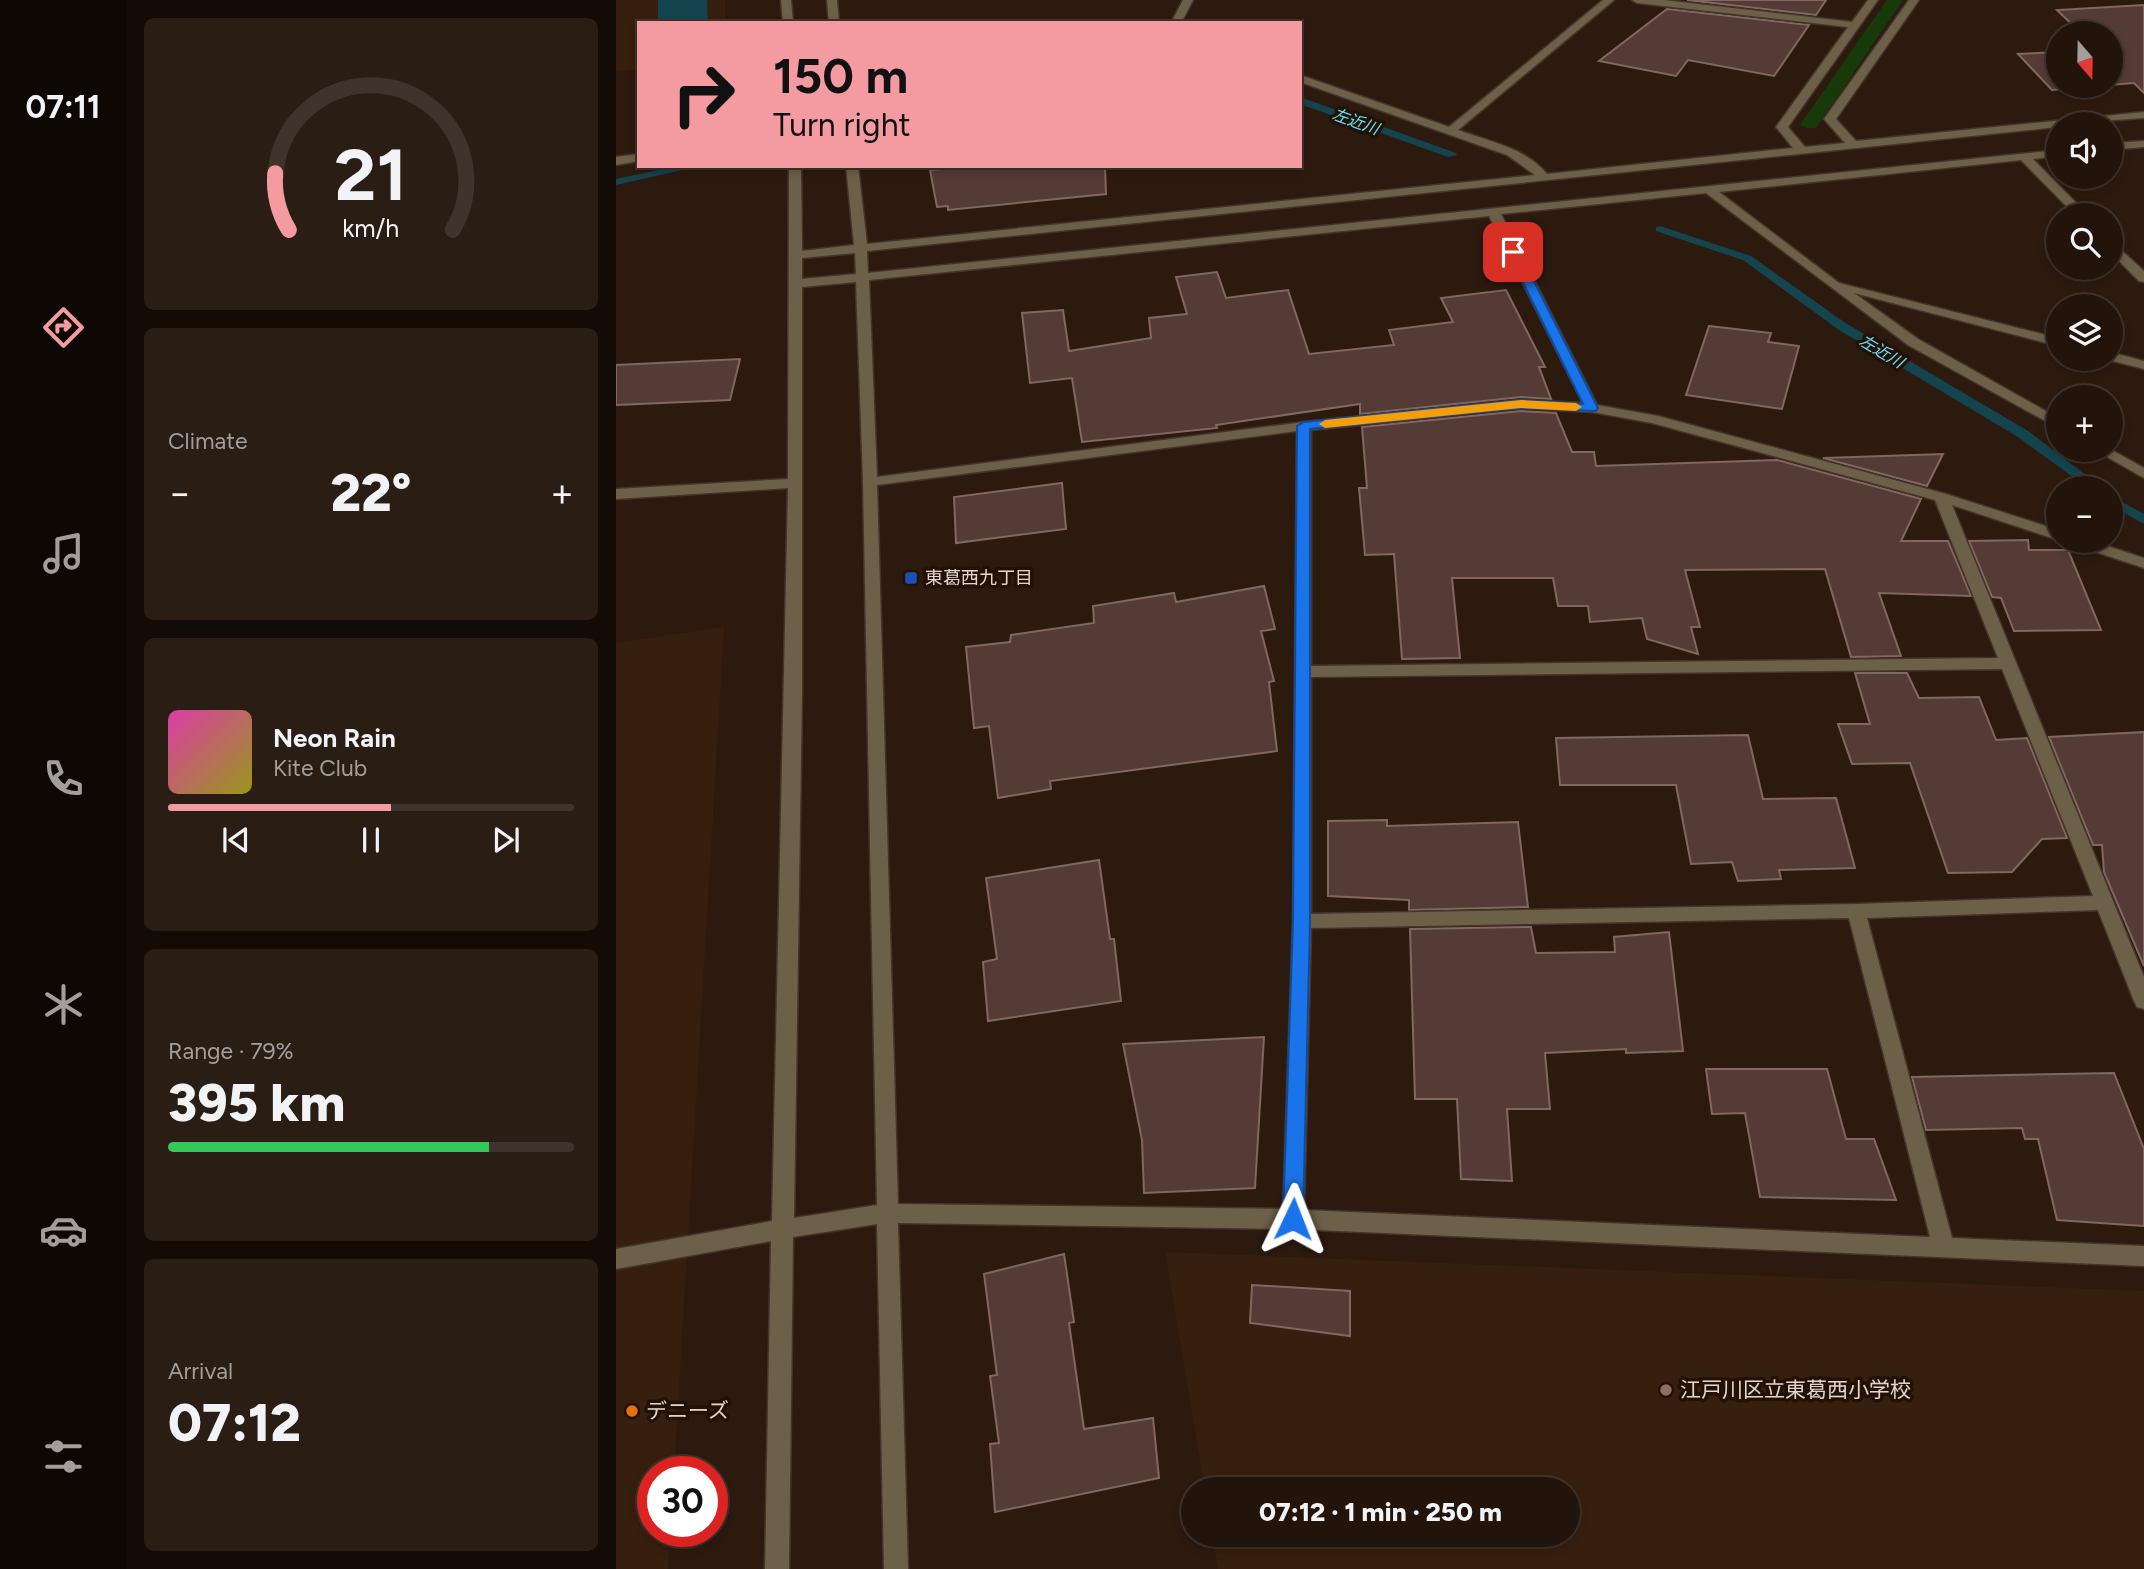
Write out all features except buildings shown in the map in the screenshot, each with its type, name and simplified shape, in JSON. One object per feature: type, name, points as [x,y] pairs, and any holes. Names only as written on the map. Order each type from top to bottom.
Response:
[{"type":"street","points":[[786,0],[788,21]]},
{"type":"street","points":[[832,0],[834,21]]},
{"type":"street","points":[[1177,21],[1188,0]]},
{"type":"street","points":[[1452,130],[1609,0]]},
{"type":"street","points":[[1637,0],[1855,25]]},
{"type":"street","points":[[1802,151],[1782,127],[1873,0]]},
{"type":"street","points":[[1854,146],[1830,119],[1914,0]]},
{"type":"street","points":[[1302,79],[1511,153],[1535,167],[1544,178]]},
{"type":"street","points":[[2123,117],[2144,115]]},
{"type":"street","points":[[797,255],[2046,125]]},
{"type":"street","points":[[2123,146],[2144,144]]},
{"type":"street","points":[[796,284],[2046,154]]},
{"type":"street","points":[[616,161],[637,157]]},
{"type":"street","points":[[2024,157],[2070,203]]},
{"type":"street","points":[[778,1569],[781,1229],[795,483],[796,168]]},
{"type":"street","points":[[852,168],[863,277],[870,482],[896,1569]]},
{"type":"street","points":[[1707,188],[1831,284],[1913,342],[2046,417]]},
{"type":"street","points":[[1493,211],[1592,408]]},
{"type":"street","points":[[2123,257],[2144,278]]},
{"type":"street","points":[[1831,284],[2046,339]]},
{"type":"street","points":[[2123,359],[2144,365]]},
{"type":"street","points":[[870,482],[1304,426],[1521,404],[1592,408],[1653,419],[1941,497],[2046,531]]},
{"type":"street","points":[[1293,1219],[1302,921],[1304,426]]},
{"type":"street","points":[[2123,462],[2144,474]]},
{"type":"street","points":[[616,494],[795,483]]},
{"type":"street","points":[[1941,497],[2144,1001]]},
{"type":"street","points":[[2115,553],[2144,562]]},
{"type":"street","points":[[1303,672],[2009,663]]},
{"type":"street","points":[[1302,921],[1856,911],[2105,903]]},
{"type":"street","points":[[1856,911],[1944,1248]]},
{"type":"street","points":[[616,1259],[887,1213],[1293,1219],[2144,1256]]},
{"type":"shaded area","points":[[616,0],[725,0],[725,21],[637,21],[637,69],[616,71]]},
{"type":"shaded area","points":[[724,627],[675,1456],[637,1456],[637,1547],[669,1547],[668,1569],[616,1569],[616,643]]},
{"type":"shaded area","name":"江戸川区立東葛西小学校","points":[[1165,1252],[2144,1291],[2144,1569],[1218,1569],[1214,1547],[1580,1547],[1580,1477],[1203,1477]]},
{"type":"green space","points":[[1887,0],[1903,0],[1816,128],[1800,125]]},
{"type":"water","points":[[658,0],[707,0],[708,21],[658,21]]},
{"type":"waterway","name":"左近川","points":[[1302,101],[1452,155]]},
{"type":"waterway","name":"左近川","points":[[616,182],[685,168]]},
{"type":"waterway","name":"左近川","points":[[1660,229],[1747,258],[1843,327],[2023,434],[2080,476]]},
{"type":"waterway","name":"左近川","points":[[2123,507],[2144,520]]},
{"type":"slow traffic","points":[[1325,424],[1521,404],[1576,407]]},
{"type":"place","name":"東葛西九丁目","points":[[911,578]]},
{"type":"place","name":"江戸川区立東葛西小学校","points":[[1666,1390]]},
{"type":"place","name":"デニーズ","points":[[632,1411]]},
{"type":"route","points":[[1293,1219],[1302,921],[1304,426],[1521,404],[1592,408],[1513,252]]}]
